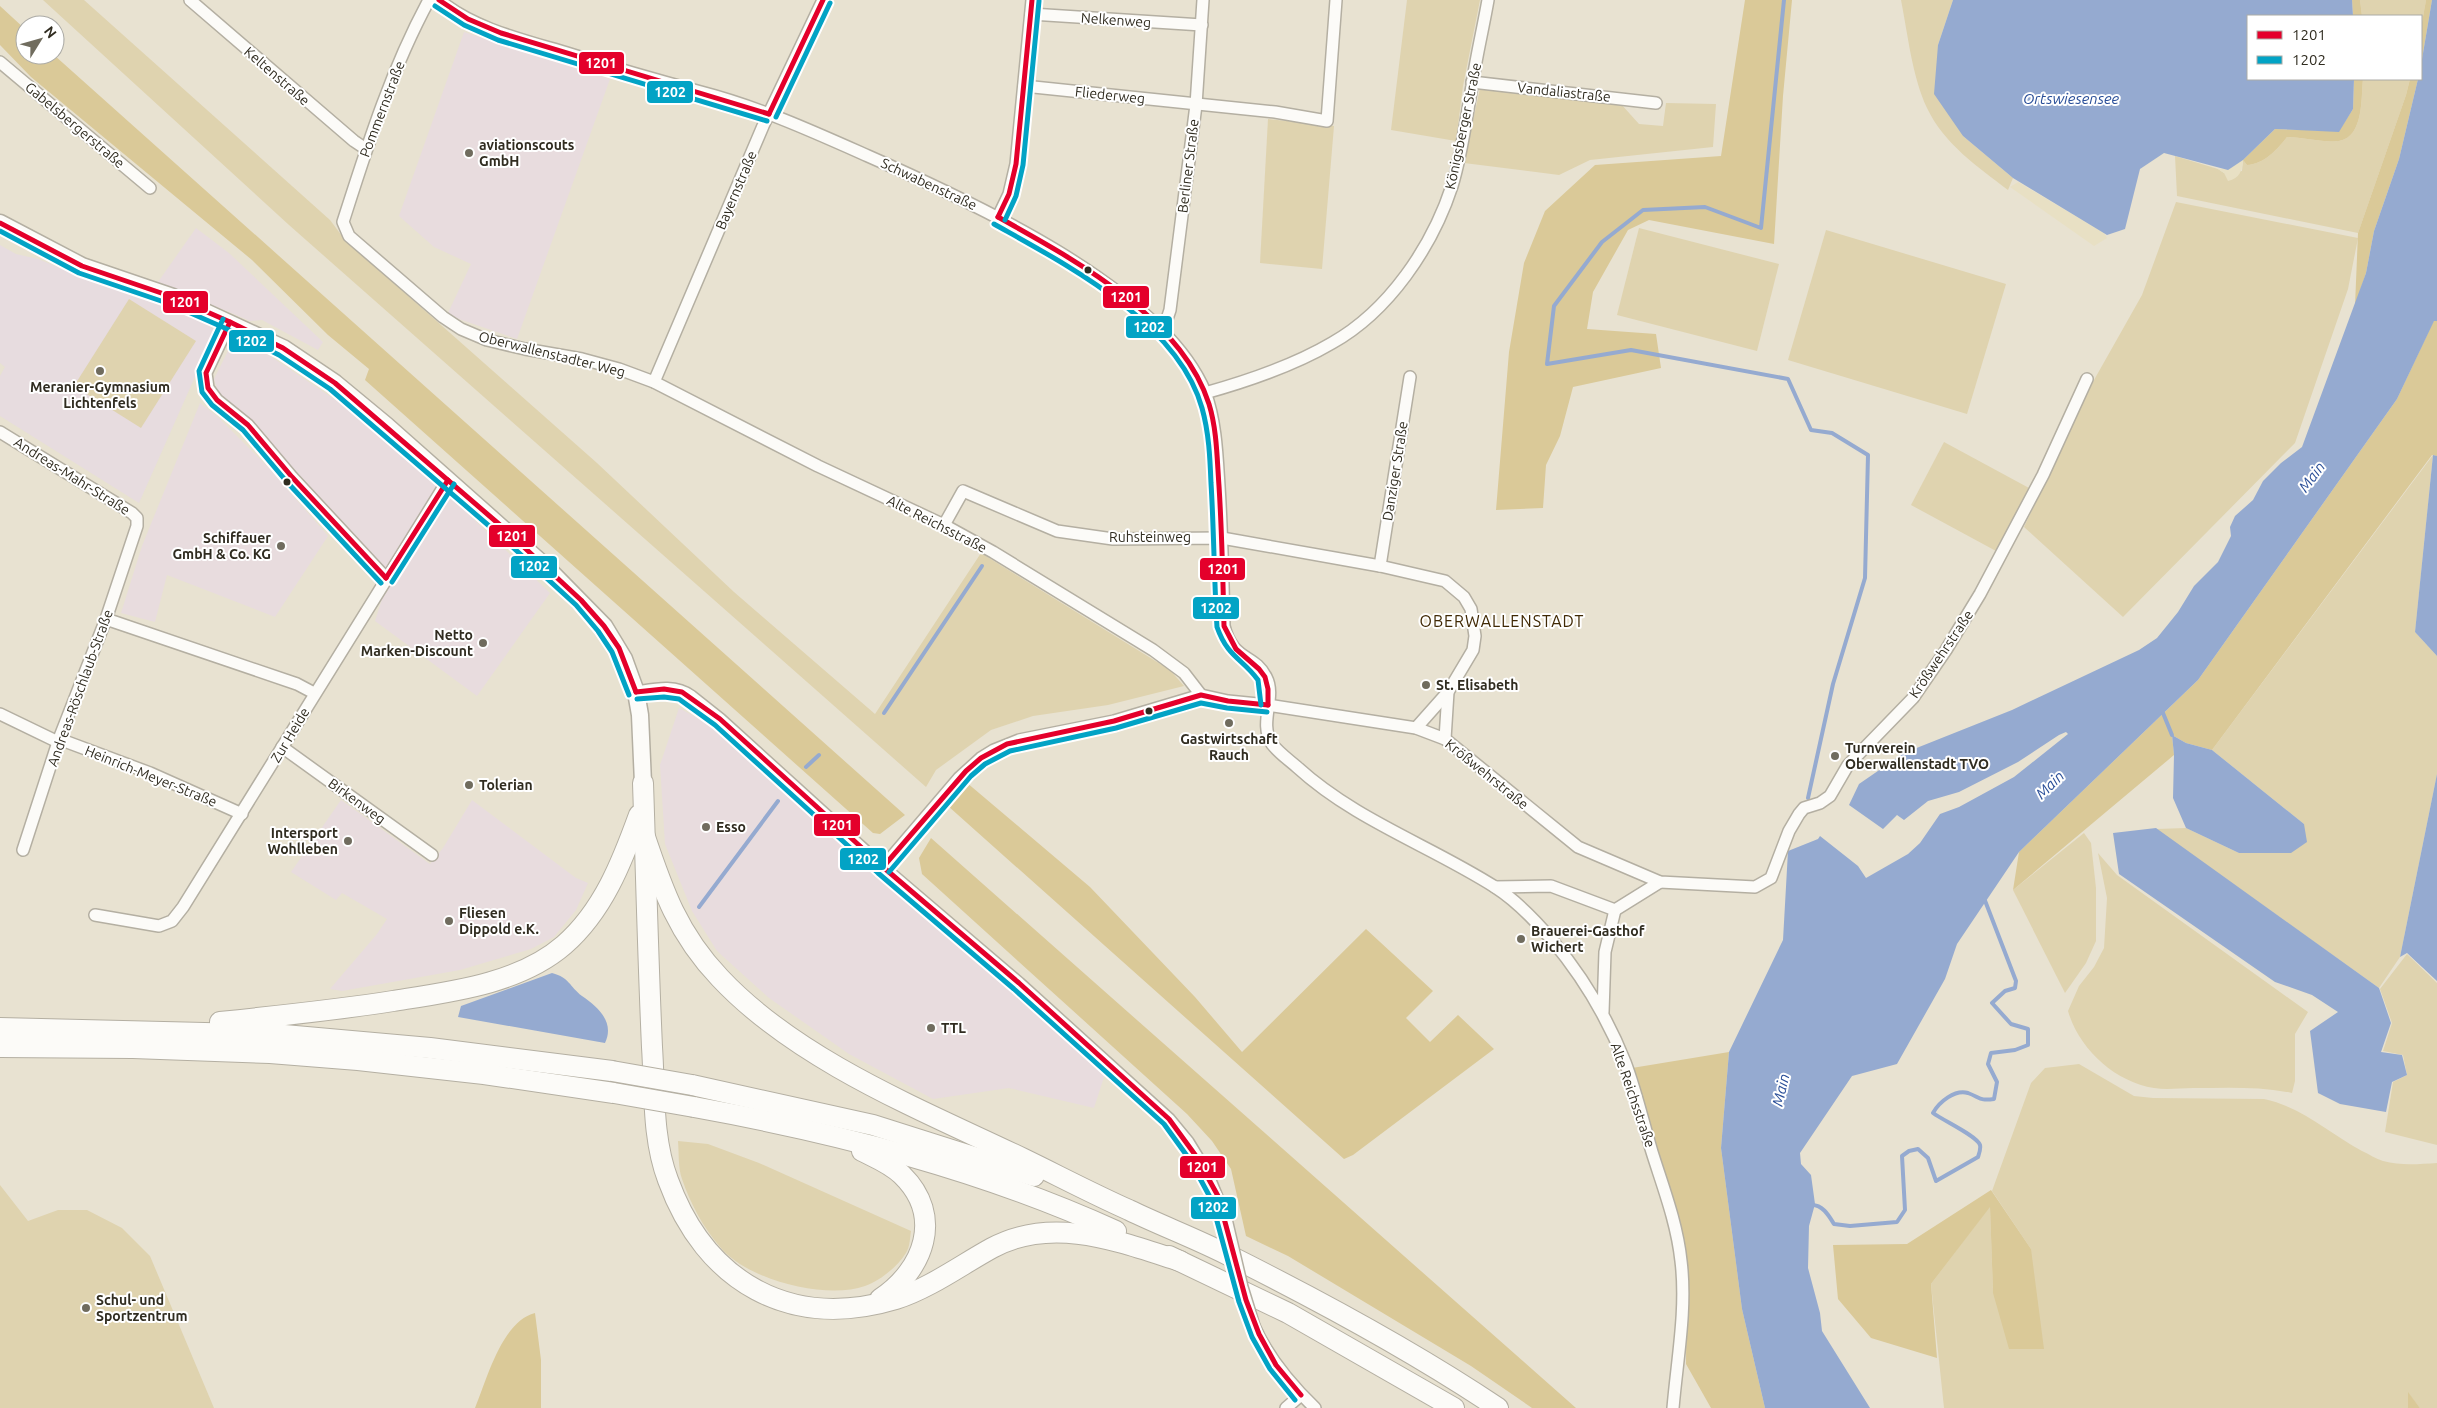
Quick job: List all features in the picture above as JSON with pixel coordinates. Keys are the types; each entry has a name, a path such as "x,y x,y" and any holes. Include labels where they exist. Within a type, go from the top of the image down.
{"highway":[{"path":"643,783 656,1126 667,1178 684,1219 707,1252 734,1277 759,1292 816,1308 845,1308 874,1304 912,1294 995,1246 1025,1236 1058,1232 1102,1236 1180,1261"},
{"path":"144,1030 339,1010 459,990 524,969 554,952 583,926 608,890 626,852 643,804"},
{"path":"644,834 659,877 683,932 717,976 757,1012 817,1055 860,1079 1127,1209 1228,1254 1398,1346 1498,1408"},
{"path":"0,1028 144,1030 284,1035 503,1056 612,1071 692,1085 873,1125 948,1147 1127,1209"},
{"path":"0,1047 182,1050 358,1060 543,1081 766,1120 915,1156 1025,1195 1106,1227 1180,1261 1288,1313 1454,1408"},
{"path":"826,1134 881,1160 901,1174 917,1196 923,1214 924,1238 918,1260 905,1279 874,1304"}],"street":[{"name":"Keltenstraße","path":"190,0 354,141 366,149"},
{"name":"Pommernstraße","path":"343,222 366,149 403,54 429,0"},
{"name":"Schwabenstraße","path":"439,0 466,19 527,41 636,75 714,95 769,114 901,170 998,217 1091,274 1163,331 1188,359 1205,393 1212,419 1217,453 1222,538 1224,626 1227,640 1236,652 1257,666 1268,679 1268,705"},
{"name":"Bayernstraße","path":"654,382 769,114 823,0"},
{"path":"998,217 1009,194 1016,164 1032,0"},
{"name":"Berliner Straße","path":"1163,331 1170,310 1196,105 1203,0"},
{"name":"Fliederweg","path":"1024,86 1276,112 1327,121 1336,0"},
{"name":"Königsberger Straße","path":"1205,393 1286,366 1334,343 1364,320 1393,291 1412,267 1441,217 1452,185 1488,0"},
{"name":"Nelkenweg","path":"1031,14 1202,26"},
{"name":"Gabelsbergerstraße","path":"0,62 150,188"},
{"name":"Vandaliastraße","path":"1472,82 1656,102"},
{"name":"Oberwallenstadter Weg","path":"343,222 349,236 443,317 461,329 487,340 619,369 654,382"},
{"path":"0,223 82,266 173,297 283,348 328,377 387,426 500,525 581,600 604,626 624,659 636,692 640,714 643,783"},
{"path":"230,322 206,373 208,388 217,400 248,425 298,484 386,578"},
{"name":"Danziger Straße","path":"1380,566 1410,377"},
{"name":"Krößwehrstraße","path":"1202,695 1228,701 1268,705 1416,728 1444,739 1578,847 1660,882 1755,887 1771,878 1789,830 1799,814 1804,808 1820,804 1830,796 1848,765 1913,698 1946,650 1980,594 2039,482 2088,379"},
{"name":"Alte Reichsstraße","path":"654,382 818,466 944,525 993,552 1153,650 1184,673 1202,695"},
{"name":"Andreas-Mahr-Straße","path":"0,432 132,513 137,518 137,526"},
{"name":"Zur Heide","path":"95,915 159,926 172,921 183,907 242,814 314,693 448,480"},
{"name":"Ruhsteinweg","path":"944,525 963,491 1057,531 1113,539 1222,538 1380,566 1445,581 1464,597 1475,624 1473,650 1448,692"},
{"name":"Andreas-Röschlaub-Straße","path":"23,850 59,740 106,619 137,526"},
{"path":"106,619 297,684 314,693"},
{"path":"636,692 671,688 686,692 720,719 883,867 1020,983 1169,1119 1188,1142 1207,1172 1226,1219 1242,1287 1261,1342 1281,1371 1301,1395 1315,1408"},
{"path":"1416,728 1448,692"},
{"path":"1444,739 1448,692"},
{"path":"883,867 959,778 981,758 1008,744 1114,721 1202,695"},
{"name":"Alte Reichsstraße","path":"1268,705 1266,725 1268,737 1274,746 1318,786 1382,826 1495,887 1518,904 1543,930 1576,970 1603,1015 1625,1063 1675,1226 1680,1253 1683,1295 1673,1408"},
{"name":"Heinrich-Meyer-Straße","path":"0,714 59,740 150,773 242,814"},
{"name":"Birkenweg","path":"282,747 432,854"},
{"path":"1603,1015 1605,952 1615,910 1660,882"},
{"path":"1495,887 1551,886 1615,910"},
{"path":"1287,1407 1301,1395"}],"shaded area":[{"path":"43,0 84,0 330,220 345,240 597,463 734,592 875,714 981,553 1170,670 1184,686 1108,705 1033,716 991,730 936,770 926,787 289,225 65,20 65,15 59,15"},
{"path":"1407,0 1480,0 1463,86 1456,141 1391,130"},
{"path":"1745,0 1792,0 1783,96 1774,244 1649,220 1628,230 1593,292 1587,329 1656,334 1661,368 1573,387 1560,436 1546,465 1543,508 1496,510 1509,352 1524,263 1545,211 1595,165 1721,156"},
{"path":"1901,0 1953,0 1938,45 1963,136 2013,178 2008,190 1952,144 1934,121 1918,83"},
{"path":"2352,0 2360,0 2362,15 2353,15"},
{"path":"2360,0 2426,0 2422,22 2422,15 2362,15"},
{"path":"2426,0 2432,0 2422,59 2422,22"},
{"path":"0,6 15,20 15,60 0,45"},
{"path":"464,32 610,79 517,339 447,315 471,264 434,247 399,216"},
{"path":"19,65 65,65 905,815 880,834 873,833 365,380 369,369 328,335 252,260 31,77"},
{"path":"2354,80 2363,80 2360,115 2353,132 2347,138 2339,141 2320,141 2287,137 2274,151 2259,162 2247,165 2243,160 2275,129 2339,131 2353,109"},
{"path":"2363,80 2410,80 2358,233 2177,196 2175,156 2218,169 2224,173 2242,171 2243,160 2247,165 2259,162 2274,151 2287,137 2320,141 2339,141 2347,138 2357,124"},
{"path":"2410,80 2418,80 2399,159 2374,231 2366,273 2355,306 2358,233"},
{"path":"1480,88 1621,104 1639,124 1663,126 1666,103 1716,104 1713,147 1590,160 1559,175 1464,163"},
{"path":"1268,119 1334,126 1322,269 1260,263"},
{"path":"2176,202 2358,238 2348,289 2295,443 2123,617 2024,527 2094,380 2142,295"},
{"path":"196,228 229,253 323,342 318,350 262,320 250,321 158,282"},
{"path":"1639,228 1779,264 1757,351 1617,315"},
{"path":"1826,230 2006,284 1967,414 1788,360"},
{"name":"Meranier-Gymnasium Lichtenfels","path":"0,245 16,254 38,259 97,283 135,294 208,325 213,329 214,334 139,503 0,416 0,376 5,367 0,363"},
{"path":"129,299 196,341 141,428 74,386"},
{"path":"2434,320 2437,321 2437,456 2432,455 2212,750 2186,743 2172,735 2174,755 2013,890 2019,852 2198,680 2397,399"},
{"path":"236,335 349,409 460,506 550,593 477,696 375,621 382,599 394,579 281,455 218,392 214,379"},
{"path":"200,403 218,417 269,468 328,536 275,617 167,575 155,622 121,613 142,546"},
{"path":"1944,442 2029,488 1996,551 1911,505"},
{"path":"2433,455 2415,632 2437,656 2437,774 2400,957 2379,988 2156,829 2186,828 2239,853 2304,824 2212,750"},
{"path":"679,708 710,725 783,792 1106,1071 1094,1108 1009,1088 933,1099 849,1054 769,998 717,951 692,911 665,844 660,765"},
{"path":"966,782 1090,887 1195,997 1242,1052 1366,929 1433,991 1406,1018 1430,1042 1458,1015 1494,1049 1353,1155 1344,1159 948,806"},
{"path":"341,800 430,864 443,848 472,800 576,878 588,883 576,910 554,937 531,949 460,970 342,991 330,989 377,934 387,919 342,893 336,900 291,872"},
{"path":"2084,833 2091,843 2096,888 2096,941 2086,963 2065,993 2013,890"},
{"path":"931,838 1576,1408 1532,1408 1471,1366 1288,1256 1246,1236 1231,1169 1212,1141 1187,1114 922,874 919,858"},
{"path":"2098,853 2117,875 2308,1012 2295,1034 2295,1081 2292,1093 2242,1088 2154,1088 2126,1079 2100,1062 2090,1050 2073,1025 2068,1011 2079,986 2094,967 2104,948 2107,898"},
{"path":"2407,954 2437,983 2437,1145 2385,1132 2393,1082 2407,1075 2403,1055 2383,1051 2392,1023 2380,989"},
{"path":"1729,1052 1721,1148 1742,1309 1765,1408 1711,1408 1686,1364 1687,1260 1665,1172 1632,1068"},
{"path":"2079,1064 2134,1096 2153,1098 2264,1099 2303,1114 2350,1144 2380,1160 2403,1164 2437,1163 2437,1408 2420,1408 2408,1393 2408,1408 1944,1408 1931,1284 1990,1206 1993,1293 2031,1249 1992,1191 2031,1083 2045,1068"},
{"path":"678,1141 708,1144 759,1163 911,1231 907,1251 903,1258 882,1277 871,1284 849,1290 809,1289 768,1278 749,1269 733,1259 721,1248 698,1215 681,1175"},
{"name":"Schul- und Sportzentrum","path":"0,1185 28,1221 58,1210 87,1210 122,1228 150,1256 214,1408 0,1408"},
{"path":"1991,1190 2031,1249 2044,1349 2009,1349 1993,1293 1990,1207 1931,1284 1937,1358 1871,1338 1838,1299 1833,1245 1907,1244"},
{"path":"535,1313 541,1360 541,1408 475,1408 497,1353 505,1339 513,1327 523,1318"},
{"path":"2408,1392 2420,1408 2408,1408"}],"sand":[{"path":"2243,160 2240,174 2232,180 2228,181 2224,173 2218,169 2228,169"},
{"path":"2018,182 2104,233 2107,238 2094,246 2010,187"}],"water":[{"name":"Ortswiesensee","path":"1953,0 2352,0 2353,15 2247,15 2247,80 2354,80 2353,109 2339,132 2275,129 2243,160 2228,170 2164,153 2140,169 2125,229 2107,235 2013,178 1963,136 1934,94 1938,45"},
{"name":"Main","path":"2432,0 2437,0 2437,321 2434,321 2397,399 2198,680 2019,852 1957,944 1945,979 1897,1064 1852,1076 1800,1153 1801,1164 1811,1175 1815,1204 1809,1226 1808,1268 1820,1313 1822,1331 1870,1408 1765,1408 1742,1309 1721,1148 1729,1052 1783,940 1788,851 1818,839 1820,836 1858,866 1866,878 1908,854 1920,843 1940,814 1959,807 2014,777 2068,734 2066,732 2059,735 2018,762 1959,792 1928,801 1904,820 1897,815 1883,829 1849,805 1859,784 1904,753 2012,710 2139,650 2157,638 2178,612 2194,586 2218,562 2231,536 2230,527 2235,516 2253,500 2263,481 2281,463 2302,447 2366,273 2374,231 2399,159 2418,80 2422,80 2422,59"},
{"path":"2433,455 2437,456 2437,656 2415,632"},
{"path":"2172,735 2186,743 2212,750 2304,824 2307,842 2291,853 2239,853 2186,828 2173,798 2174,755"},
{"path":"2437,774 2437,981 2407,953 2400,957"},
{"path":"2156,828 2379,988 2391,1023 2381,1052 2402,1055 2407,1075 2392,1082 2386,1112 2340,1104 2318,1093 2310,1031 2338,1012 2312,995 2275,982 2119,874 2113,833"},
{"path":"552,973 566,980 599,1010 608,1028 605,1043 458,1017 461,1006"}],"waterway":[{"path":"1784,0 1761,228 1705,207 1643,210 1602,242 1554,306 1547,364 1631,350 1788,379 1811,430 1832,433 1868,455 1865,578 1833,684 1808,798"},
{"path":"884,713 982,566"},
{"path":"2163,713 2172,735"},
{"path":"806,767 819,755"},
{"path":"699,907 778,801"},
{"path":"1812,1205 1816,1205 1828,1214 1834,1224 1850,1226 1897,1222 1905,1210 1902,1156 1909,1151 1918,1149 1928,1158 1936,1181 1978,1157 1980,1151 1978,1141 1933,1113 1943,1101 1958,1093 1963,1092 1983,1099 1994,1099 1997,1082 1988,1064 1991,1053 2015,1050 2028,1045 2028,1029 2011,1024 1992,1003 2005,991 2015,988 2016,981 1984,898"}],"transit line":[{"name":"1201","path":"439,0 468,19 501,33 769,114"},
{"name":"1201","path":"769,114 823,0"},
{"name":"1201","path":"998,217 1009,194 1016,164 1032,0"},
{"name":"1202","path":"1005,220 1016,196 1023,165 1039,1"},
{"name":"1202","path":"776,117 830,3"},
{"name":"1202","path":"435,6 464,25 498,40 767,121"},
{"name":"1201","path":"998,217 1090,271 1121,293 1150,317 1175,344 1195,372 1209,404 1215,434 1221,521 1224,626 1236,649 1259,669 1265,677 1268,689 1268,705"},
{"name":"1201","path":"0,223 82,266 173,297 230,322 283,348 335,383 500,525 581,600 604,626 619,648 636,692"},
{"name":"1202","path":"994,224 1054,258 1116,299 1145,323 1170,349 1189,377 1202,408 1209,446 1217,627 1231,652 1258,680 1261,705"},
{"name":"1202","path":"0,231 79,273 170,304 227,329 279,355 330,389 495,531 576,605 598,631 612,652 629,695"},
{"name":"1202","path":"223,319 199,371 202,392 212,405 243,430 287,482 381,583"},
{"name":"1201","path":"230,322 206,373 208,388 217,400 248,425 292,477 386,578"},
{"name":"1201","path":"386,578 448,480"},
{"name":"1202","path":"392,582 454,484"},
{"name":"1201","path":"636,692 664,689 682,692 720,719 883,867 1019,983 1169,1119 1196,1156 1218,1196 1246,1300 1259,1334 1276,1365 1301,1395"},
{"name":"1201","path":"883,867 966,771 981,758 1007,744 1114,721 1201,695 1228,701 1268,705"},
{"name":"1202","path":"637,699 664,697 679,699 715,725 878,873 1014,989 1164,1124 1190,1160 1211,1199 1239,1302 1252,1337 1270,1369 1295,1400"},
{"name":"1202","path":"889,872 971,776 985,764 1010,751 1116,728 1201,703 1267,712"}],"place":[{"name":"aviationscouts GmbH","path":"469,153"},
{"name":"Meranier-Gymnasium Lichtenfels","path":"100,371"},
{"name":"Schiffauer GmbH & Co. KG","path":"281,546"},
{"name":"Netto Marken-Discount","path":"483,643"},
{"name":"St. Elisabeth","path":"1426,685"},
{"name":"Gastwirtschaft Rauch","path":"1229,723"},
{"name":"Turnverein Oberwallenstadt TVO","path":"1835,756"},
{"name":"Tolerian","path":"469,785"},
{"name":"Esso","path":"706,827"},
{"name":"Intersport Wohlleben","path":"348,841"},
{"name":"Fliesen Dippold e.K.","path":"449,921"},
{"name":"Brauerei-Gasthof Wichert","path":"1521,939"},
{"name":"TTL","path":"931,1028"},
{"name":"Schul- und Sportzentrum","path":"86,1308"}],"district":[{"name":"OBERWALLENSTADT","path":"1502,621"}]}
